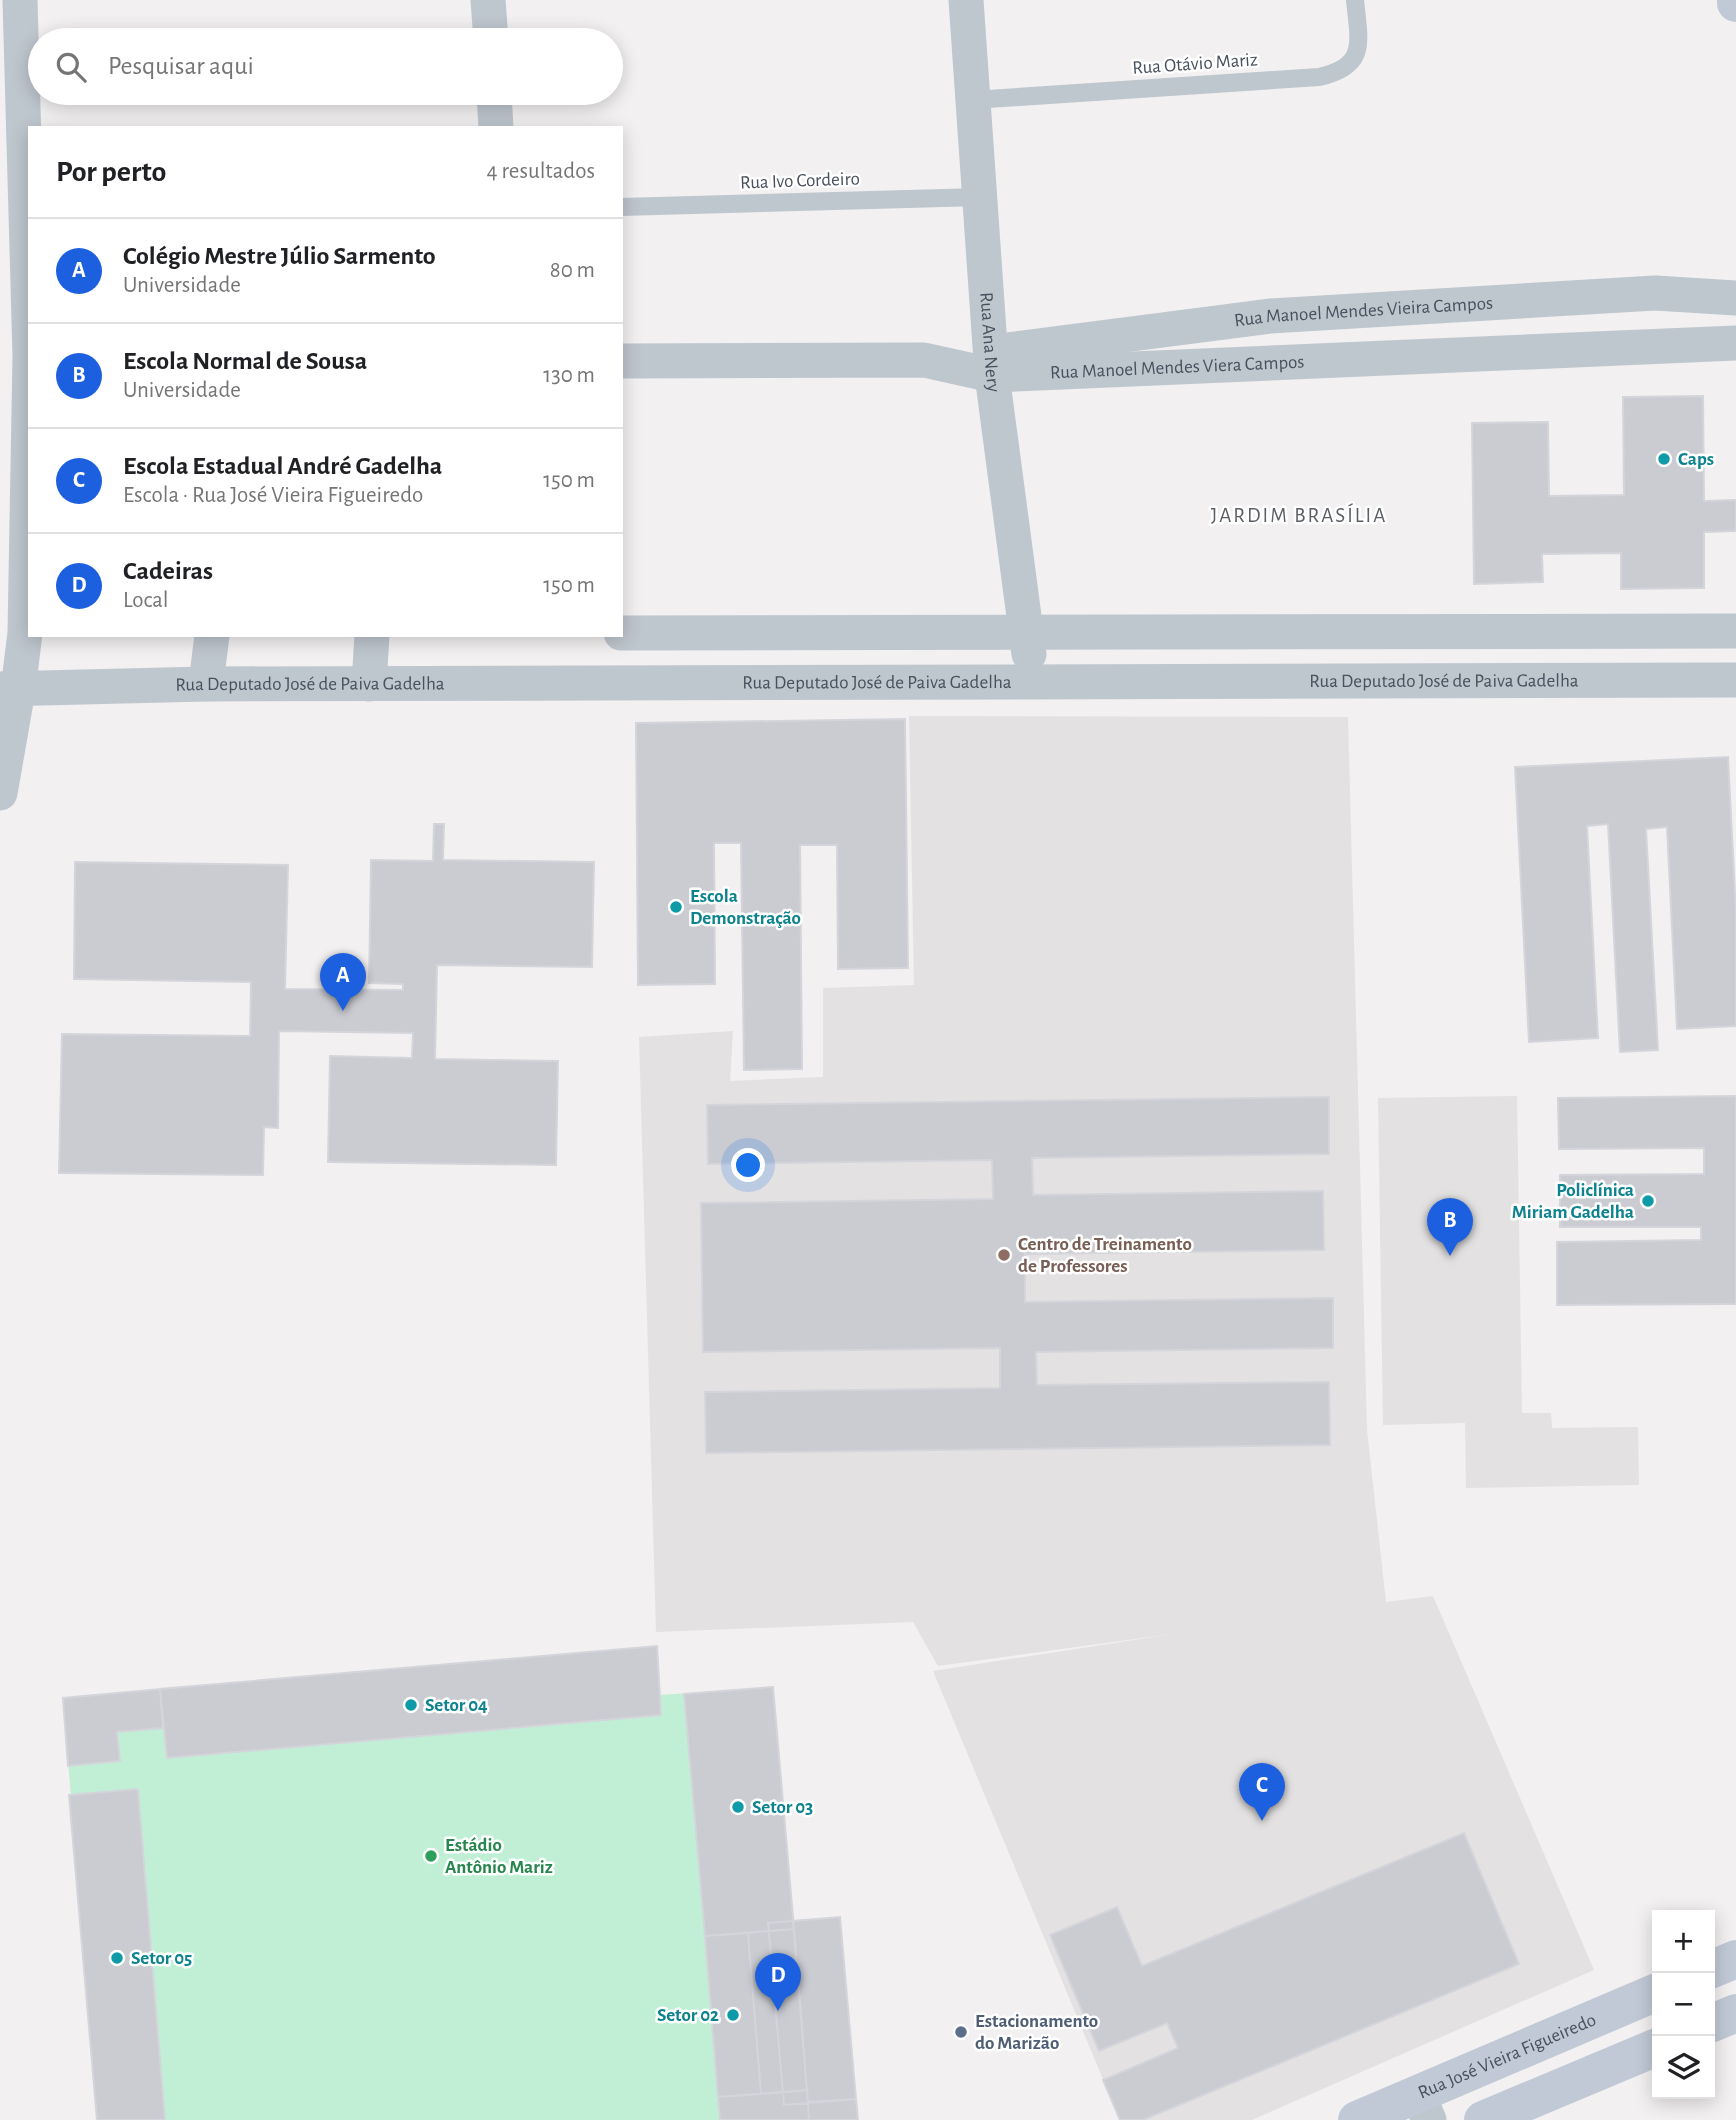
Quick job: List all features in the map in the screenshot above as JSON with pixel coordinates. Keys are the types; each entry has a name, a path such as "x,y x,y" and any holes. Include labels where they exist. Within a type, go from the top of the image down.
{"street":[{"path":"20,0 28,225"},
{"path":"488,0 490,28"},
{"name":"Rua Ana Nery","path":"966,0 992,364 1029,632 1030,682"},
{"path":"495,105 496,126"},
{"name":"Rua Manoel Mendes Vieira Campos","path":"992,364 1270,316 1655,293 1736,298"},
{"name":"Rua Manoel Mendes Viera Campos","path":"623,361 923,360 992,364 1736,343"},
{"path":"0,793 9,689 18,633 28,402"},
{"path":"623,633 1239,634 1736,631"},
{"path":"1415,633 1415,682"},
{"path":"1237,682 1239,634"},
{"path":"206,684 212,637"},
{"path":"369,684 372,637"},
{"name":"Rua Deputado José de Paiva Gadelha","path":"9,689 206,684 1736,680"},
{"path":"1715,1968 1736,1959"},
{"name":"Rua José Vieira Figueiredo","path":"1357,2120 1424,2107 1652,1994"},
{"path":"1715,2022 1736,2013"},
{"path":"1483,2120 1652,2049"}],"lane":[{"name":"Rua Otávio Mariz","path":"973,100 1319,78 1343,72 1355,58 1358,37 1355,0"},
{"name":"Rua Ivo Cordeiro","path":"623,207 980,197"}],"shaded area":[{"name":"Centro de Treinamento de Professores","path":"909,716 1348,717 1367,1430 1386,1602 1433,1596 1594,1970 1252,2120 1120,2120 933,1671 1179,1633 938,1666 913,1622 656,1632 639,1037 733,1031 730,1081 823,1077 823,988 914,985"},
{"path":"1517,1096 1522,1413 1551,1413 1552,1428 1638,1427 1639,1485 1466,1488 1465,1423 1383,1425 1378,1098"}],"green space":[{"name":"Estádio Antônio Mariz","path":"657,1646 660,1695 773,1687 793,1921 840,1917 858,2120 97,2120 63,1698"}],"building":[{"name":"Caps","path":"1703,396 1704,501 1736,500 1736,531 1704,532 1704,588 1621,589 1621,553 1542,554 1543,582 1474,584 1472,423 1548,422 1549,496 1624,495 1623,397"},
{"name":"Escola Demonstração","path":"905,719 908,968 838,969 837,845 800,845 802,1069 744,1070 741,843 714,843 715,984 638,985 636,723"},
{"path":"1728,757 1736,913 1736,1026 1677,1029 1667,827 1646,829 1658,1050 1620,1052 1608,824 1587,826 1598,1038 1529,1042 1515,767"},
{"path":"434,824 444,824 443,860 594,862 592,967 437,965 435,1059 558,1061 556,1165 328,1162 330,1056 412,1058 413,1033 279,1031 278,1128 264,1127 263,1175 59,1173 62,1034 250,1036 251,982 74,979 75,862 288,865 285,989 403,990 403,984 369,983 371,860 433,861"},
{"name":"Policlínica Miriam Gadelha","path":"1736,1096 1736,1304 1557,1305 1557,1242 1701,1240 1701,1227 1560,1227 1560,1175 1704,1174 1704,1148 1559,1149 1558,1098"},
{"path":"1329,1097 1329,1154 1032,1158 1033,1195 1323,1191 1324,1250 1025,1254 1025,1302 1333,1298 1333,1348 1036,1352 1037,1385 1329,1382 1330,1445 706,1453 705,1392 1000,1388 1000,1348 703,1352 701,1203 993,1199 992,1160 708,1164 707,1105"},
{"name":"Setor 04","path":"657,1646 661,1715 167,1758 160,1689"},
{"name":"Setor 03","path":"773,1687 794,1929 705,1936 684,1694"},
{"path":"160,1689 163,1728 117,1732 120,1761 68,1766 63,1698"},
{"name":"Setor 05","path":"138,1789 165,2120 97,2120 69,1795"},
{"path":"1464,1833 1519,1964 1143,2120 1120,2120 1103,2080 1178,2048 1167,2023 1099,2051 1050,1935 1117,1907 1142,1966"},
{"path":"840,1917 856,2099 784,2105 768,1923"},
{"path":"840,1917 856,2099 808,2102 793,1921"},
{"path":"794,1929 807,2090 761,2094 748,1933"},
{"name":"Setor 02","path":"748,1933 761,2094 718,2097 705,1936"},
{"path":"807,2090 809,2120 720,2120 718,2097"},
{"path":"856,2099 858,2120 809,2120 808,2102"}],"place":[{"name":"Caps","path":"1664,459"},
{"name":"Escola Demonstração","path":"676,907"},
{"name":"Colégio Mestre Júlio Sarmento","path":"343,1011"},
{"name":"Policlínica Miriam Gadelha","path":"1648,1201"},
{"name":"Centro de Treinamento de Professores","path":"1004,1255"},
{"name":"Escola Normal de Sousa","path":"1450,1256"},
{"name":"Setor 04","path":"411,1705"},
{"name":"Setor 03","path":"738,1807"},
{"name":"Escola Estadual André Gadelha","path":"1262,1821"},
{"name":"Estádio Antônio Mariz","path":"431,1856"},
{"name":"Setor 05","path":"117,1958"},
{"name":"Cadeiras","path":"778,2011"},
{"name":"Setor 02","path":"733,2015"},
{"name":"Estacionamento do Marizão","path":"961,2032"}],"district":[{"name":"JARDIM BRASÍLIA","path":"1299,515"}]}
